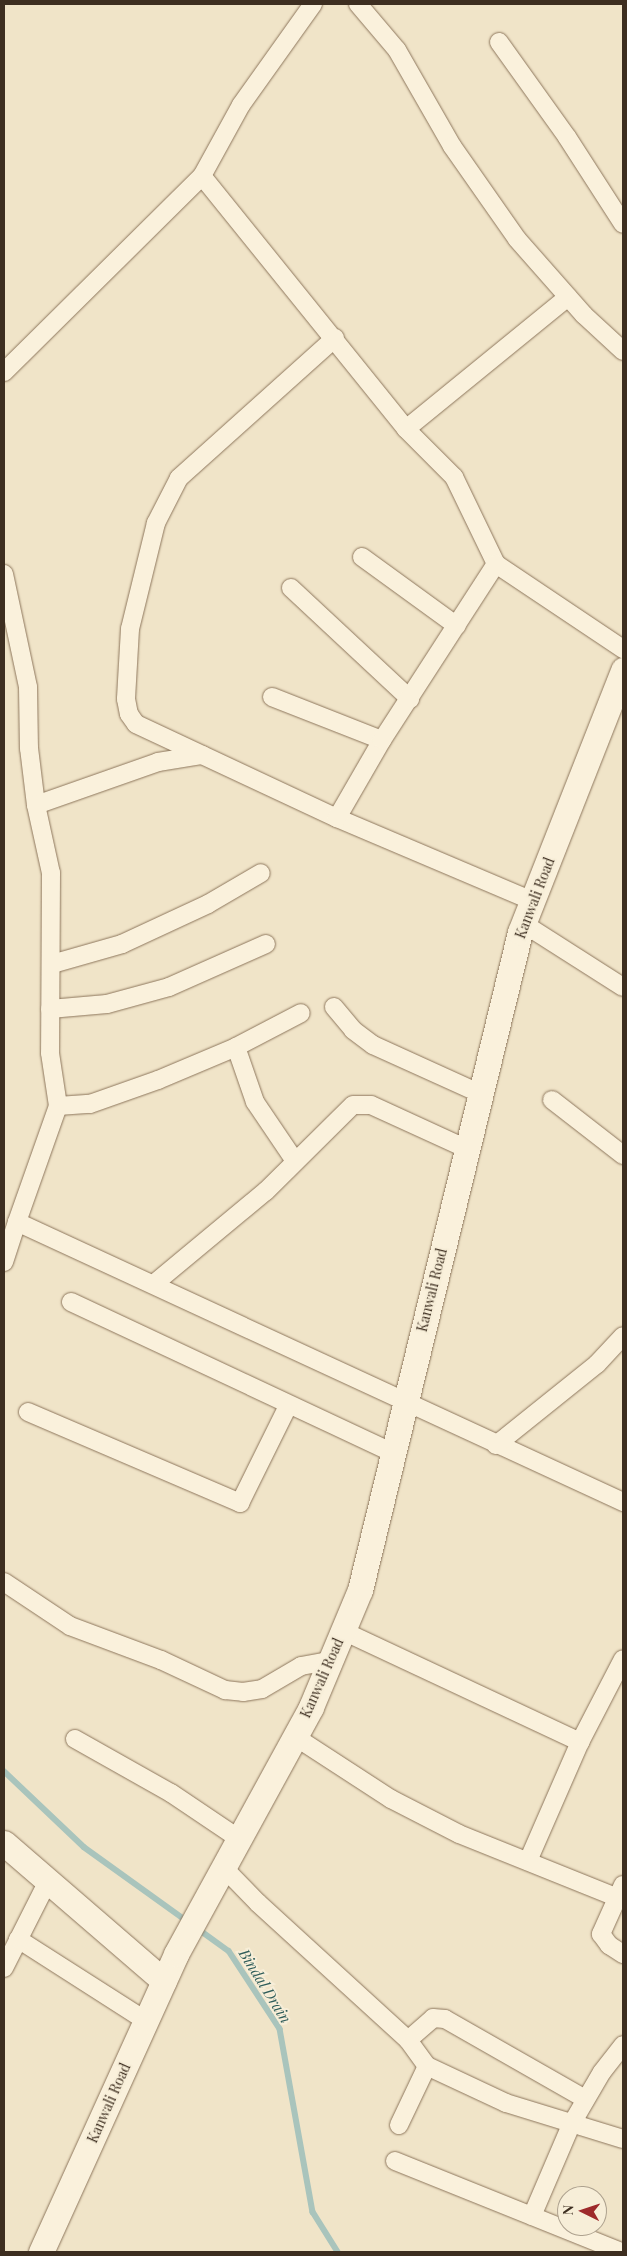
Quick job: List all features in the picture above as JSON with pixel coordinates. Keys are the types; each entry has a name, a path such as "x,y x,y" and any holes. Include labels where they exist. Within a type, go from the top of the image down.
{"street":[{"path":"4,372 202,176 241,105 313,4"},
{"path":"358,4 397,50 452,146 517,239 568,297 623,351"},
{"path":"499,42 567,137 623,224"},
{"path":"202,176 335,338 406,429 454,476 496,564 623,649"},
{"path":"406,429 568,297"},
{"path":"335,338 200,456 179,478 156,523 130,629 126,699 129,714 136,724 337,818 533,901"},
{"path":"362,557 457,626"},
{"path":"337,818 382,740 496,564"},
{"path":"4,574 28,687 29,748 36,805 51,873 52,964 50,1053 58,1106 4,1262"},
{"path":"291,588 410,699"},
{"name":"Kanwali Road","path":"41,2252 176,1954 206,1894 311,1706 360,1590 467,1149 524,924 621,684"},
{"path":"272,697 382,740"},
{"path":"36,805 158,762 202,755"},
{"path":"52,964 122,944 208,904 261,872"},
{"path":"524,924 623,987"},
{"path":"50,1009 107,1004 169,987 266,944"},
{"path":"334,1007 354,1030 373,1045 481,1094"},
{"path":"58,1106 90,1104 158,1080 236,1047 301,1013"},
{"path":"236,1047 256,1102 295,1161"},
{"path":"552,1100 623,1155"},
{"path":"155,1283 266,1191 353,1105 362,1103 467,1149"},
{"path":"17,1222 155,1283 496,1445 623,1502"},
{"path":"71,1302 288,1406 393,1453"},
{"path":"496,1445 597,1364 623,1336"},
{"path":"28,1412 240,1503 288,1406"},
{"path":"4,1582 70,1626 162,1660 225,1690 243,1692 262,1689 301,1666 330,1661"},
{"path":"344,1631 580,1742"},
{"path":"528,1861 580,1742 623,1659"},
{"path":"294,1736 391,1799 459,1834 528,1861 621,1893 601,1934 609,1945 623,1954"},
{"path":"75,1739 171,1793 238,1838"},
{"path":"4,1844 87,1912 164,1980"},
{"path":"222,1866 258,1903 408,2040 427,2066 498,2100 571,2125 623,2139"},
{"path":"4,1968 48,1881"},
{"path":"18,1939 146,2021"},
{"path":"408,2040 433,2018 445,2019 585,2099"},
{"path":"532,2216 571,2125 585,2099 623,2046"},
{"path":"399,2125 427,2066"},
{"path":"395,2161 621,2252"}],"waterway":[{"name":"Bindal Drain","path":"4,1771 84,1847 187,1921"},
{"name":"Bindal Drain","path":"197,1928 229,1951 280,2029 313,2212 338,2252"}]}
